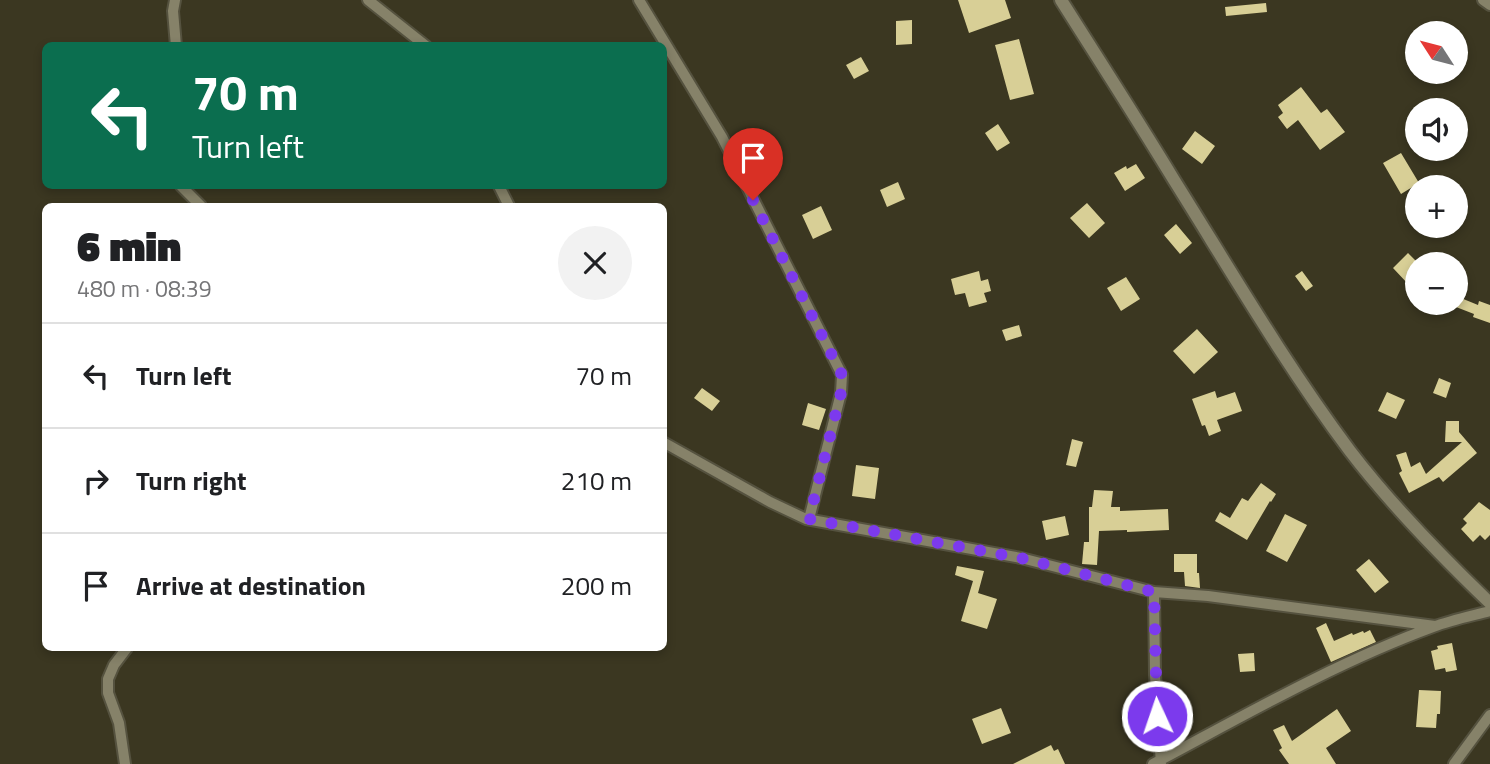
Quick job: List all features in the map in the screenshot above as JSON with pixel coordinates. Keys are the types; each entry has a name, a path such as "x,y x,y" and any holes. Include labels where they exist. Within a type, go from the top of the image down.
{"street":[{"path":"175,0 173,11 176,42"},
{"path":"368,0 421,42"},
{"path":"639,0 664,42"},
{"path":"1061,0 1256,315 1311,398 1390,500 1433,548 1490,603"},
{"path":"1483,0 1490,5"},
{"path":"667,46 722,137 842,375 841,393 809,519"},
{"path":"184,189 198,203"},
{"path":"667,444 770,502 809,519 1021,558 1154,592 1222,598 1435,626"},
{"path":"1154,592 1158,763 1252,709 1340,665 1435,626 1490,611"},
{"path":"125,651 108,679 108,693 119,723 125,764"},
{"path":"1454,764 1490,715"}],"building":[{"path":"958,0 1005,0 1011,18 969,33"},
{"path":"1266,3 1267,12 1226,16 1225,7"},
{"path":"912,20 912,44 896,45 896,21"},
{"path":"1019,39 1034,94 1010,100 995,45"},
{"path":"861,57 869,71 854,79 846,65"},
{"path":"1301,87 1321,113 1327,109 1345,132 1320,150 1298,120 1287,129 1278,117 1283,113 1278,105"},
{"path":"998,124 1010,143 997,151 985,133"},
{"path":"1195,131 1215,146 1202,164 1182,149"},
{"path":"756,148 776,150 774,171 754,169"},
{"path":"1401,153 1414,175 1405,175 1405,192 1401,194 1383,163"},
{"path":"1136,164 1145,178 1125,191 1114,173"},
{"path":"898,182 905,199 887,207 880,190"},
{"path":"1087,203 1105,223 1089,238 1070,218"},
{"path":"821,206 832,230 813,239 802,215"},
{"path":"1176,224 1192,243 1180,254 1164,235"},
{"path":"1405,256 1405,281 1393,268"},
{"path":"979,271 981,281 988,279 991,291 984,293 987,302 969,307 965,293 955,295 951,279"},
{"path":"1302,271 1313,286 1306,291 1295,276"},
{"path":"1126,277 1140,299 1121,311 1107,288"},
{"path":"1468,301 1478,305 1479,301 1490,305 1490,323 1473,317 1474,314 1468,312"},
{"path":"1019,325 1022,336 1006,341 1002,330"},
{"path":"1197,329 1218,352 1194,374 1173,351"},
{"path":"1439,378 1451,383 1446,398 1433,393"},
{"path":"702,388 720,401 712,411 694,398"},
{"path":"1215,391 1217,398 1235,392 1242,411 1217,420 1221,431 1209,436 1205,425 1202,426 1192,399"},
{"path":"1387,392 1405,400 1396,419 1378,411"},
{"path":"808,403 826,409 819,430 802,425"},
{"path":"1446,421 1459,421 1459,432 1477,453 1443,482 1439,477 1409,493 1399,473 1402,471 1396,455 1406,452 1411,467 1420,462 1426,474 1462,442 1445,442"},
{"path":"1072,439 1083,442 1076,467 1066,465"},
{"path":"856,465 879,468 875,499 852,496"},
{"path":"1261,483 1276,494 1247,540 1215,521 1220,512 1230,518 1242,498 1248,501"},
{"path":"1094,490 1113,491 1111,507 1120,507 1120,511 1168,509 1169,530 1099,531 1097,565 1082,564 1084,542 1089,542 1089,507 1092,507"},
{"path":"1479,502 1490,510 1490,535 1485,540 1480,535 1473,542 1461,529 1467,523 1463,519"},
{"path":"1285,514 1307,525 1287,562 1266,551"},
{"path":"1065,516 1069,535 1046,540 1042,521"},
{"path":"1174,554 1197,554 1200,588 1185,586 1184,572 1174,572"},
{"path":"1369,559 1389,582 1375,593 1356,570"},
{"path":"957,566 984,571 978,593 997,599 987,629 961,621 973,581 955,575"},
{"path":"1326,623 1334,641 1352,633 1353,635 1370,630 1376,642 1331,662 1316,628"},
{"path":"1452,643 1457,670 1435,670 1431,651 1438,649 1437,646"},
{"path":"1254,653 1255,671 1240,672 1238,654"},
{"path":"1419,690 1441,691 1436,728 1416,727"},
{"path":"1001,708 1011,733 982,744 972,719"},
{"path":"1337,709 1351,731 1326,748 1336,764 1289,764 1279,750 1282,748 1273,730 1284,725 1292,741"},
{"path":"1051,745 1054,751 1058,749 1065,764 1013,764"}],"route":[{"path":"753,200 842,375 841,393 809,519 1021,558 1154,592 1157,716"}]}
